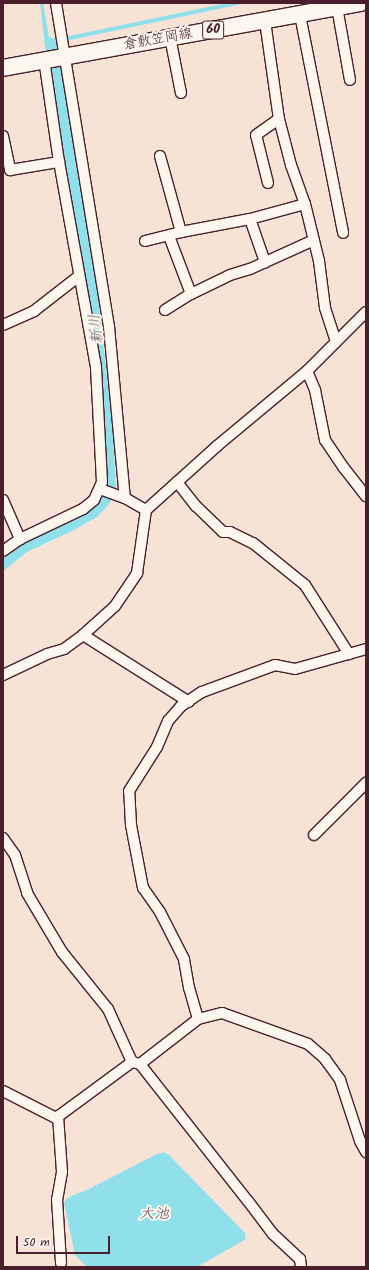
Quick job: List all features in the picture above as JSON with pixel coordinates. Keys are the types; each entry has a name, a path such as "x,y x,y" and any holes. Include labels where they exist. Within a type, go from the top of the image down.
{"main road":[{"name":"倉敷笠岡線","path":"3,68 44,59 300,15 360,3"}],"street":[{"path":"56,3 109,327 125,498"},
{"path":"337,7 350,80"},
{"path":"300,15 343,233"},
{"path":"265,21 279,119 305,204 319,261 325,308 336,341"},
{"path":"170,37 181,93"},
{"path":"3,550 20,539 83,509 94,500 100,489 101,475 96,367 59,162 44,59"},
{"path":"268,183 256,135 279,119"},
{"path":"3,136 10,170 59,162"},
{"path":"160,156 181,232"},
{"path":"145,241 170,236 181,232 250,219 305,204"},
{"path":"250,219 265,262"},
{"path":"170,236 191,294"},
{"path":"165,310 191,294 314,240"},
{"path":"3,325 34,311 79,276"},
{"path":"3,675 47,654 64,649 83,635 115,606 137,573 146,510 307,371 366,312"},
{"path":"307,371 315,390 325,440 344,468 366,496"},
{"path":"177,482 196,506 223,532 230,532 254,543 305,585 349,654"},
{"path":"100,489 125,498 146,510"},
{"path":"3,500 20,539"},
{"path":"83,635 189,702"},
{"path":"198,1019 184,959 160,912 143,888 131,825 129,791 157,747 168,721 181,706 202,692 275,665 295,669 366,649"},
{"path":"314,835 366,783"},
{"path":"3,838 15,855 27,893 62,952 108,1009 136,1063 248,1201 272,1234 300,1259 301,1267"},
{"path":"3,1091 56,1118 198,1019 222,1013 308,1044 325,1059 340,1080 360,1141 366,1152"},
{"path":"58,1116 62,1172 57,1199 61,1263"}],"water":[{"name":"新川","path":"40,3 43,3 49,37 56,39 95,272 112,420 116,488 109,504 97,517 74,530 27,552 3,571 3,557 39,535 88,511 105,485 83,275 45,46"},
{"name":"大池","path":"164,1152 169,1155 245,1233 246,1239 197,1267 87,1267 75,1255 64,1202 69,1197 87,1190 155,1155"}],"waterway":[{"path":"65,39 238,3"}]}
